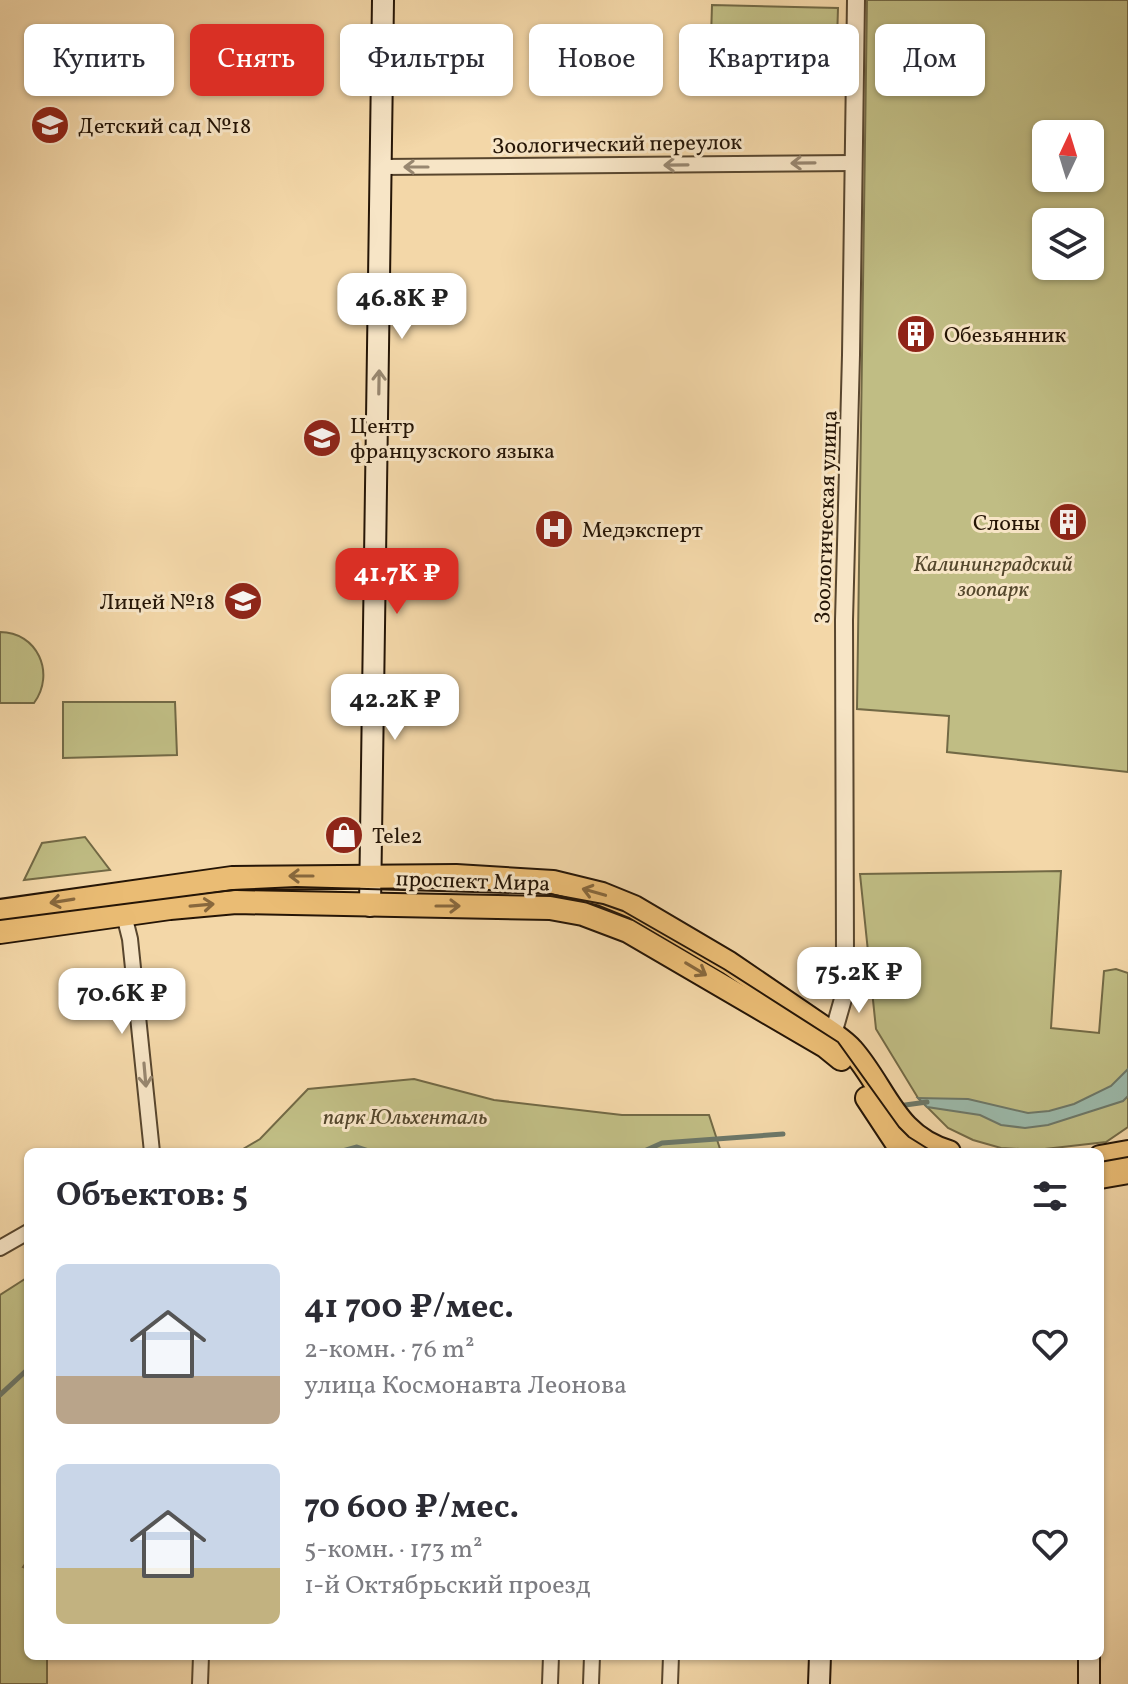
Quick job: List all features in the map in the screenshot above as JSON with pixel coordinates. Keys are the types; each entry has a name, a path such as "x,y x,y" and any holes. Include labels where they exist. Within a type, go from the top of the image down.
{"main road":[{"path":"370,906 383,0"},
{"name":"проспект Мира","path":"0,911 232,878 504,878 553,882 602,894 680,932 833,1034 898,1141 916,1137 940,1148"},
{"name":"проспект Мира","path":"0,932 236,902 550,908 583,914 656,946 825,1046 847,1055"},
{"path":"1104,1156 1128,1152"},
{"path":"1104,1176 1128,1172"},
{"path":"819,1684 820,1660"},
{"path":"1089,1660 1089,1684"}],"street":[{"name":"Зоологическая улица","path":"833,1034 843,999 845,955 844,620 856,0"},
{"name":"Зоологический переулок","path":"382,167 853,163"},
{"path":"124,915 130,939 152,1148"},
{"path":"0,1248 24,1234"},
{"path":"200,1684 201,1660"},
{"path":"550,1684 551,1660"},
{"path":"591,1684 592,1660"},
{"path":"670,1684 671,1660"}],"green space":[{"name":"Калининградский зоопарк","path":"867,0 1128,0 1128,772 947,752 949,716 857,709"},
{"path":"712,5 838,8 838,24 711,24"},
{"path":"0,632 24,639 39,656 43,679 34,703 0,703"},
{"path":"63,702 175,702 177,755 63,758"},
{"path":"85,837 110,870 24,880 42,843"},
{"path":"1061,871 1051,1028 1099,1033 1104,971 1116,969 1128,973 1128,1127 1106,1142 1054,1148 1001,1148 973,1140 948,1128 918,1098 876,1029 860,874"},
{"name":"парк Юльхенталь","path":"414,1079 494,1100 622,1115 709,1115 720,1148 245,1148 260,1139 308,1089"},
{"path":"24,1280 24,1660 47,1660 47,1684 0,1684 0,1295"}],"shaded area":[{"path":"1128,1069 1128,1096 1123,1101 1048,1125 1025,1128 1001,1125 980,1115 927,1107 918,1098 968,1099 1028,1113 1049,1111 1074,1104 1111,1086"}],"waterway":[{"path":"898,1106 927,1102"},
{"path":"651,1148 662,1143 783,1134"},
{"path":"353,1148 360,1148"},
{"path":"0,1395 24,1373"}],"tram line":[{"path":"0,920 233,890 296,887 549,894 603,904 623,911 724,969 838,1042 899,1127 927,1148"},
{"path":"1104,1161 1128,1157"}],"place":[{"name":"Детский сад №18","path":"50,125"},
{"name":"Обезьянник","path":"916,334"},
{"name":"Центр французского языка","path":"322,438"},
{"name":"Слоны","path":"1068,522"},
{"name":"Медэксперт","path":"554,529"},
{"name":"Лицей №18","path":"243,601"},
{"name":"Tele2","path":"344,835"}]}
